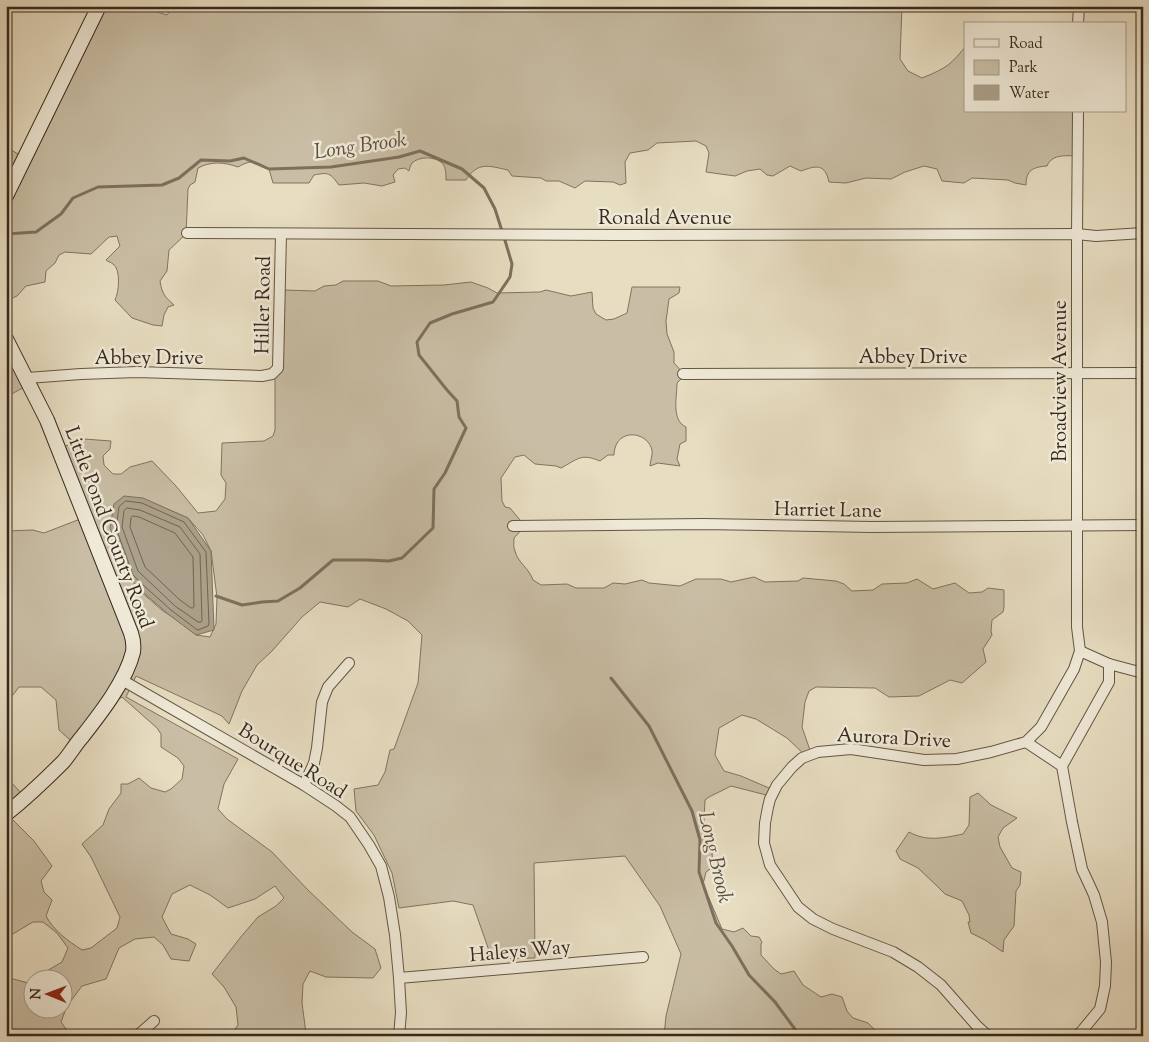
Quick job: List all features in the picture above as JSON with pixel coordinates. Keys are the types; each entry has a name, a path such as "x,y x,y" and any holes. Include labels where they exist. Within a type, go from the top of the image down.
{"street":[{"path":"6,196 99,6"},
{"path":"1078,6 1078,22"},
{"name":"Broadview Avenue","path":"1078,112 1076,373 1077,627 1080,651"},
{"name":"Ronald Avenue","path":"187,233 618,235 1077,234 1096,236 1143,233"},
{"name":"Hiller Road","path":"272,374 278,368 281,234"},
{"name":"Little Pond County Road","path":"6,339 48,420 134,642 133,651 122,680 96,718 64,760 6,814"},
{"name":"Abbey Drive","path":"26,378 137,372 262,376 272,374"},
{"name":"Abbey Drive","path":"683,374 1143,373"},
{"name":"Harriet Lane","path":"513,526 703,524 872,528 1143,525"},
{"path":"1062,766 1026,742 1041,727 1074,669 1080,651 1109,664 1143,673"},
{"path":"304,785 314,763 322,702 328,687 350,663"},
{"path":"1076,1036 1100,1009 1105,986 1106,962 1102,922 1094,895 1082,869 1062,766 1109,682 1109,664"},
{"name":"Bourque Road","path":"122,680 304,785 350,817 381,866 389,897 395,935 401,1013 399,1036"},
{"name":"Aurora Drive","path":"988,1036 941,984 918,967 892,952 833,929 813,919 798,907 770,865 764,843 765,823 770,799 777,784 802,758 818,752 851,750 924,760 956,759 1026,742"},
{"name":"Haleys Way","path":"398,978 644,957"},
{"path":"136,1036 154,1020"}],"green space":[{"path":"90,6 137,6 167,15 173,6 902,6 900,59 908,71 922,78 930,75 951,63 964,48 964,112 1082,112 1080,156 1056,157 1047,166 1034,168 1027,176 1026,185 1008,180 972,178 964,183 942,181 937,169 924,166 891,179 866,178 846,183 829,182 823,169 816,167 801,171 790,166 773,176 767,175 760,169 747,171 735,176 706,172 709,153 706,146 696,141 657,143 648,150 630,153 625,162 626,183 620,185 613,182 585,181 575,188 559,181 512,176 508,170 490,166 480,167 470,174 466,180 446,180 443,164 436,159 428,158 415,161 409,171 405,168 398,169 393,175 395,182 382,186 364,183 339,185 329,174 314,175 309,183 273,183 269,169 254,162 238,167 223,163 213,163 198,168 195,182 188,189 186,234 169,250 167,271 160,281 164,295 174,305 168,307 162,326 132,318 115,300 118,275 116,267 106,260 120,246 117,236 109,237 91,254 65,252 59,255 55,263 46,271 45,282 26,286 17,296 6,301 6,147 25,158 98,11"},
{"path":"343,281 378,281 391,286 444,285 471,282 497,293 540,292 546,290 571,296 592,292 593,308 596,314 606,320 614,319 627,313 632,287 680,287 679,293 669,299 666,321 667,334 674,352 674,363 685,375 677,383 676,401 678,419 686,427 686,441 680,444 677,459 680,466 658,463 650,466 652,450 650,445 642,437 631,435 626,436 617,443 614,455 608,455 600,461 584,457 561,468 535,464 524,455 515,457 501,478 502,501 505,507 510,508 525,526 514,538 516,555 533,580 541,585 567,584 576,588 604,588 613,583 625,584 642,580 649,583 680,586 696,579 721,579 731,582 754,577 765,582 798,581 803,578 836,581 844,584 852,591 873,590 882,584 907,583 917,579 933,589 955,583 969,593 982,592 988,588 1004,590 1003,612 992,620 992,635 983,649 986,662 962,683 950,680 919,696 889,697 875,688 816,687 809,691 805,702 802,727 812,756 808,758 787,738 756,719 742,715 719,728 715,755 724,771 776,791 774,797 731,786 705,800 703,840 705,847 712,852 713,867 706,872 703,884 722,929 734,932 743,928 751,936 759,937 762,942 761,955 774,969 781,974 794,971 803,985 821,997 832,994 842,997 847,1011 853,1018 868,1023 884,1035 896,1033 895,1036 664,1036 666,1016 681,954 660,906 625,856 534,863 535,958 492,959 473,905 453,901 399,908 392,873 374,835 356,811 354,789 378,785 385,772 390,750 394,749 418,683 422,635 408,621 386,609 360,599 348,607 320,602 302,617 257,665 242,691 229,724 222,716 136,676 126,697 238,759 224,784 218,809 227,819 272,852 352,932 375,949 381,968 373,978 326,977 310,971 303,984 302,1003 306,1033 303,1036 230,1036 238,1025 236,1007 224,987 212,974 258,917 276,906 284,898 275,886 255,899 228,908 210,895 190,885 172,894 162,917 171,934 188,939 196,944 189,961 171,959 163,945 154,937 135,939 119,948 106,979 82,986 72,999 72,970 48,970 62,962 68,948 57,933 43,922 33,922 11,935 6,935 6,777 26,798 9,816 34,841 52,866 41,881 44,892 52,900 46,916 57,931 82,950 91,948 117,928 120,917 91,857 82,844 103,825 109,809 121,793 121,784 128,784 139,778 151,788 165,792 182,779 184,766 178,758 161,747 161,734 157,728 122,697 107,707 77,746 59,730 56,700 41,687 19,687 6,704 6,531 33,530 44,533 88,516 63,447 84,439 111,441 110,449 103,456 104,465 113,474 121,474 130,467 152,461 198,513 216,511 225,499 226,483 221,475 222,443 264,441 273,436 275,430 275,372 284,290 315,291 324,286 336,285","holes":["143,499 188,518 203,535 211,551 217,597 216,624 210,637 196,635 183,623 163,611 141,592 129,576"]},
{"path":"6,337 30,384 6,397"},
{"path":"978,793 991,805 1017,818 1003,828 998,837 1000,847 1012,868 1021,872 1020,885 1016,891 1014,926 1004,940 1003,952 971,933 968,922 970,922 969,915 962,901 945,894 918,868 900,859 896,851 909,832 929,838 942,838 963,834 969,825 970,797"},
{"path":"6,977 22,981 22,1020 62,1020 61,1022 71,1036 6,1036"}],"water":[{"path":"124,496 143,498 188,518 211,551 214,630 196,635 168,614 138,588 129,577 110,528 114,504"}],"waterway":[{"name":"Long Brook","path":"6,234 36,232 61,214 73,198 98,187 162,185 179,178 201,160 230,161 244,158 269,169 331,167 399,157 420,151 462,169 484,188 495,209 502,231"},
{"name":"Long Brook","path":"216,596 242,605 278,601 300,588 333,560 389,561 402,558 433,528 434,489 445,473 466,428 459,417 457,401 419,355 417,342 430,323 452,314 493,302 510,277 512,264 504,237"},
{"name":"Long Brook","path":"611,678 649,726 692,811 700,840 699,872 716,923 749,975 775,1002 800,1036"}]}
